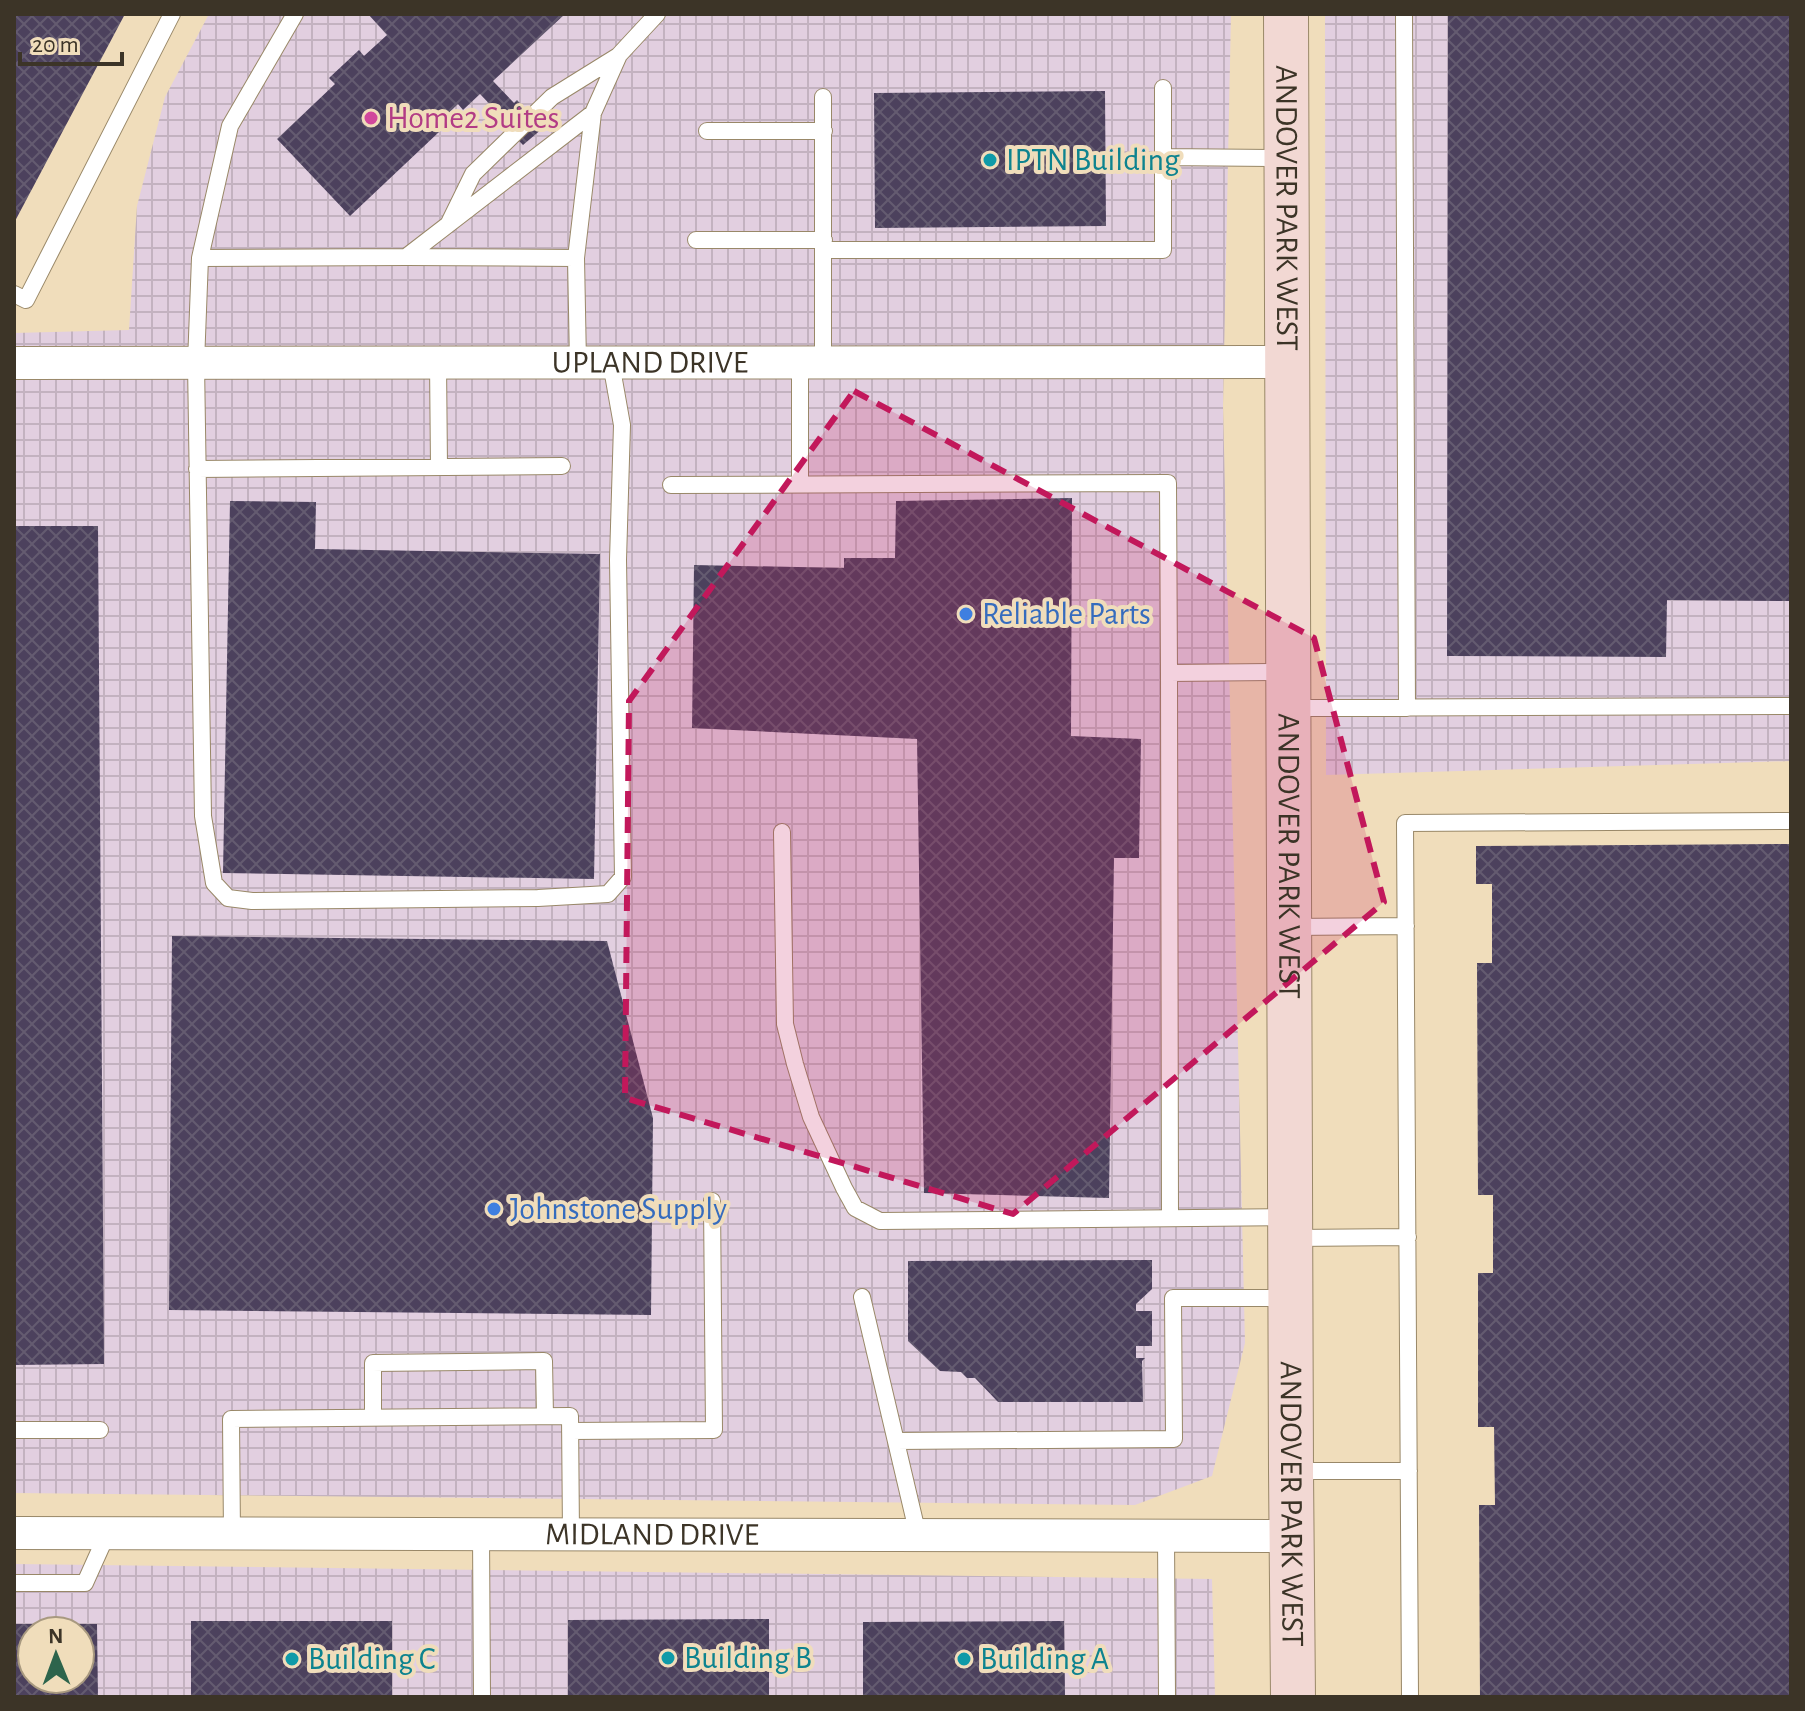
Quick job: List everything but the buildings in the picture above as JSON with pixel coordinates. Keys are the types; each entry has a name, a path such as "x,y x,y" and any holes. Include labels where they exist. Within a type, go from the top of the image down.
{"street":[{"name":"ANDOVER PARK WEST","path":"1286,14 1293,1697"},
{"name":"UPLAND DRIVE","path":"14,363 1287,362"},
{"name":"MIDLAND DRIVE","path":"14,1533 1291,1536"}],"lane":[{"path":"14,294 26,300 172,14"},
{"path":"295,14 230,126 200,258 196,363 203,816 214,883 228,898 252,901 538,898 608,894 623,877 618,560 622,425 611,363"},
{"path":"449,223 473,174 552,97 619,55 657,14"},
{"path":"1404,14 1407,708"},
{"path":"578,363 576,258 593,113 619,55"},
{"path":"696,240 1163,250 1163,88"},
{"path":"800,484 824,245 823,97"},
{"path":"406,257 593,113"},
{"path":"707,131 824,131"},
{"path":"1163,157 1286,158"},
{"path":"200,258 576,258"},
{"path":"438,363 439,467"},
{"path":"197,469 562,466"},
{"path":"671,485 1168,483 1170,1218"},
{"path":"1169,673 1407,708 1791,706"},
{"path":"1410,1697 1405,823 1788,821"},
{"path":"782,832 785,1024 811,1117 855,1208 880,1221 1170,1218 1408,1237"},
{"path":"1289,927 1406,926"},
{"path":"570,1431 714,1430 712,1201"},
{"path":"862,1297 918,1535"},
{"path":"896,1441 1174,1439 1173,1298 1290,1298"},
{"path":"373,1418 373,1363 544,1361 545,1416"},
{"path":"232,1534 231,1419 570,1416 571,1535"},
{"path":"14,1430 100,1430"},
{"path":"1291,1471 1409,1471"},
{"path":"14,1583 85,1583 107,1534"},
{"path":"481,1534 482,1697"},
{"path":"1166,1536 1167,1697"}],"highlighted area":[{"path":"854,391 1314,638 1384,902 1013,1214 625,1098 629,701"}],"shaded area":[{"path":"209,14 1231,14 1223,406 1245,1343 1212,1476 1135,1505 14,1493 14,333 129,330 137,206 165,97"},
{"path":"1325,14 1791,14 1791,761 1326,775"},
{"path":"14,1564 1212,1579 1215,1697 14,1697"}],"place":[{"name":"Home2 Suites","path":"371,118"},
{"name":"IPTN Building","path":"990,160"},
{"name":"Reliable Parts","path":"966,614"},
{"name":"Johnstone Supply","path":"494,1209"},
{"name":"Building B","path":"668,1658"},
{"name":"Building C","path":"292,1659"},
{"name":"Building A","path":"964,1659"}]}
